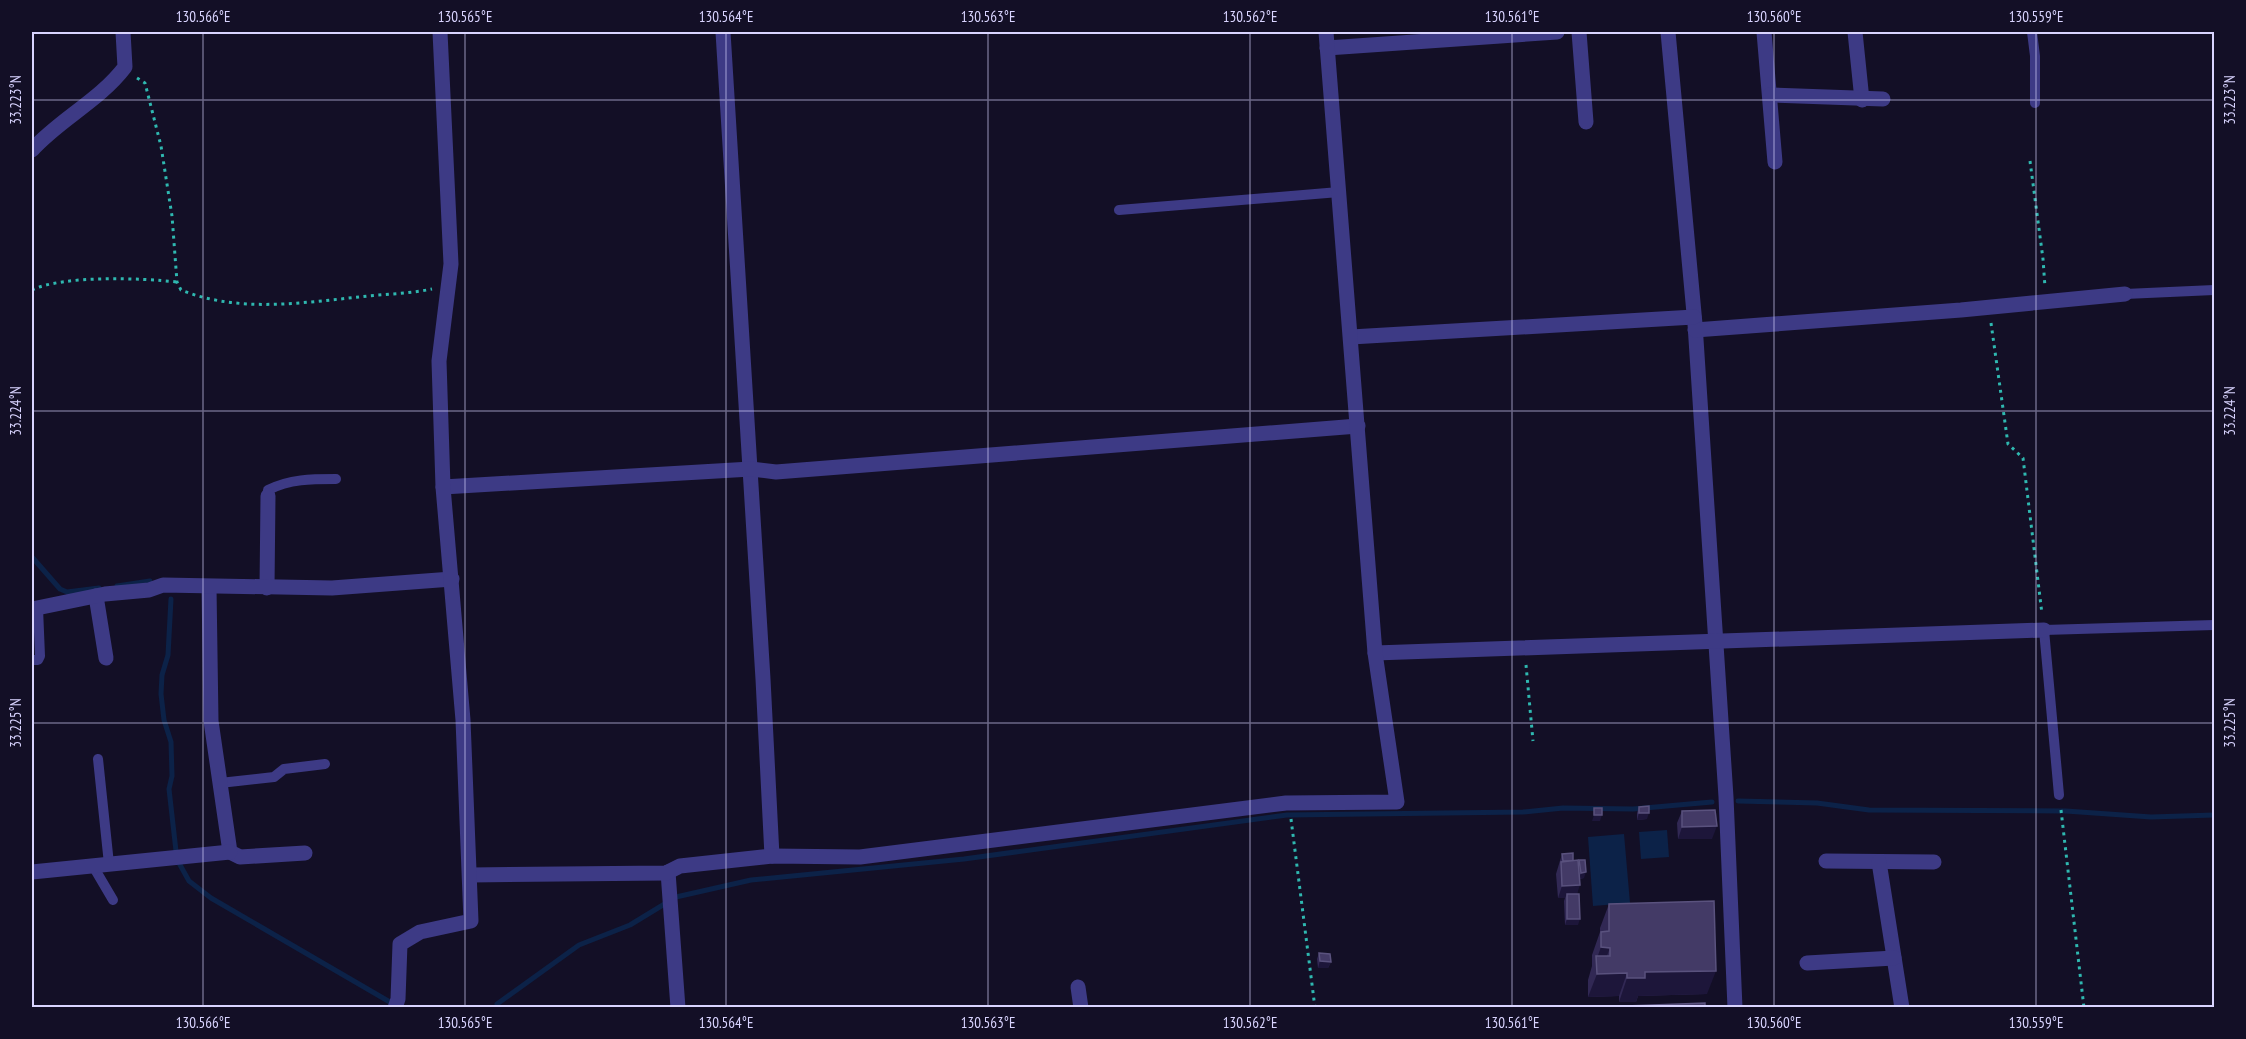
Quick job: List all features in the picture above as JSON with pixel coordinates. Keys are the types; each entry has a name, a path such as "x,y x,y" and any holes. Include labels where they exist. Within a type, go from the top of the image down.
{"street":[{"path":"32,150 41,140 113,83 125,67 123,32"},
{"path":"395,1008 398,999 400,945 420,932 471,921 463,720 443,487 439,361 451,264 440,32"},
{"path":"723,32 751,469 772,856"},
{"path":"470,875 668,872 680,866 772,856 860,857 1286,803 1397,802 1375,653 1326,32"},
{"path":"1328,48 1557,32"},
{"path":"1579,32 1586,122"},
{"path":"1668,32 1695,324 1727,808 1735,1008"},
{"path":"1764,32 1775,162"},
{"path":"1854,32 1862,100"},
{"path":"1770,95 1883,99"},
{"path":"1351,337 1695,324 1988,307 2126,294"},
{"path":"443,487 751,469 776,472 1358,426"},
{"path":"267,588 268,496"},
{"path":"35,608 96,596 149,590 163,585 332,588 452,579"},
{"path":"209,587 211,721 230,852"},
{"path":"96,596 106,657"},
{"path":"1375,653 2044,630"},
{"path":"32,872 230,852 240,857 305,853"},
{"path":"1826,861 1934,862"},
{"path":"1879,862 1902,1008"},
{"path":"668,872 678,1008"},
{"path":"1807,963 1894,958"},
{"path":"1078,987 1081,1008"}],"lane":[{"path":"2032,32 2035,56 2035,104"},
{"path":"1119,210 1339,192"},
{"path":"2126,294 2214,290"},
{"path":"268,496 268,490 301,479 336,479"},
{"path":"32,660 38,660 40,656 35,608"},
{"path":"2060,795 2044,630 2214,625"},
{"path":"98,759 109,864"},
{"path":"220,783 274,777 284,769 325,764"},
{"path":"93,866 113,900"}],"path":[{"path":"123,69 145,83 161,147 172,216 177,282 181,290 199,297 240,303 283,305 428,290 448,285"},
{"path":"2030,161 2043,259 2046,302"},
{"path":"32,290 41,285 93,280 146,278 177,282"},
{"path":"1988,307 2008,444 2023,458 2044,630"},
{"path":"1525,648 1533,741"},
{"path":"2060,795 2084,1008"},
{"path":"1291,821 1315,1008"}],"water":[{"path":"1667,830 1669,857 1641,859 1639,832"},
{"path":"1624,834 1630,903 1593,906 1588,837"}],"building":[{"path":"1649,806 1649,813 1639,813 1639,807"},
{"path":"1594,808 1602,808 1602,815 1594,815"},
{"path":"1715,810 1717,826 1682,827 1682,811"},
{"path":"1573,853 1573,861 1563,861 1562,854"},
{"path":"1578,860 1580,885 1562,886 1561,862"},
{"path":"1579,860 1585,860 1586,872 1581,873"},
{"path":"1567,894 1579,894 1580,919 1567,919"},
{"path":"1714,901 1716,971 1645,972 1645,978 1627,978 1627,973 1597,974 1596,956 1610,956 1610,948 1601,947 1601,932 1609,931 1609,904"},
{"path":"1319,953 1330,954 1331,962 1320,961"},
{"path":"1705,1003 1705,1008 1572,1008"}],"waterway":[{"path":"32,557 60,589 67,592 99,588"},
{"path":"117,586 150,581"},
{"path":"171,599 168,655 162,675 161,694 164,720 171,742 172,776 169,789 179,863 189,881 211,898 395,1005"},
{"path":"1738,801 1817,803 1869,810 2066,811 2151,817 2214,815"},
{"path":"497,1004 579,945 630,925 676,897 751,880 964,859 1287,815 1523,812 1563,808 1633,809 1712,802"}]}
